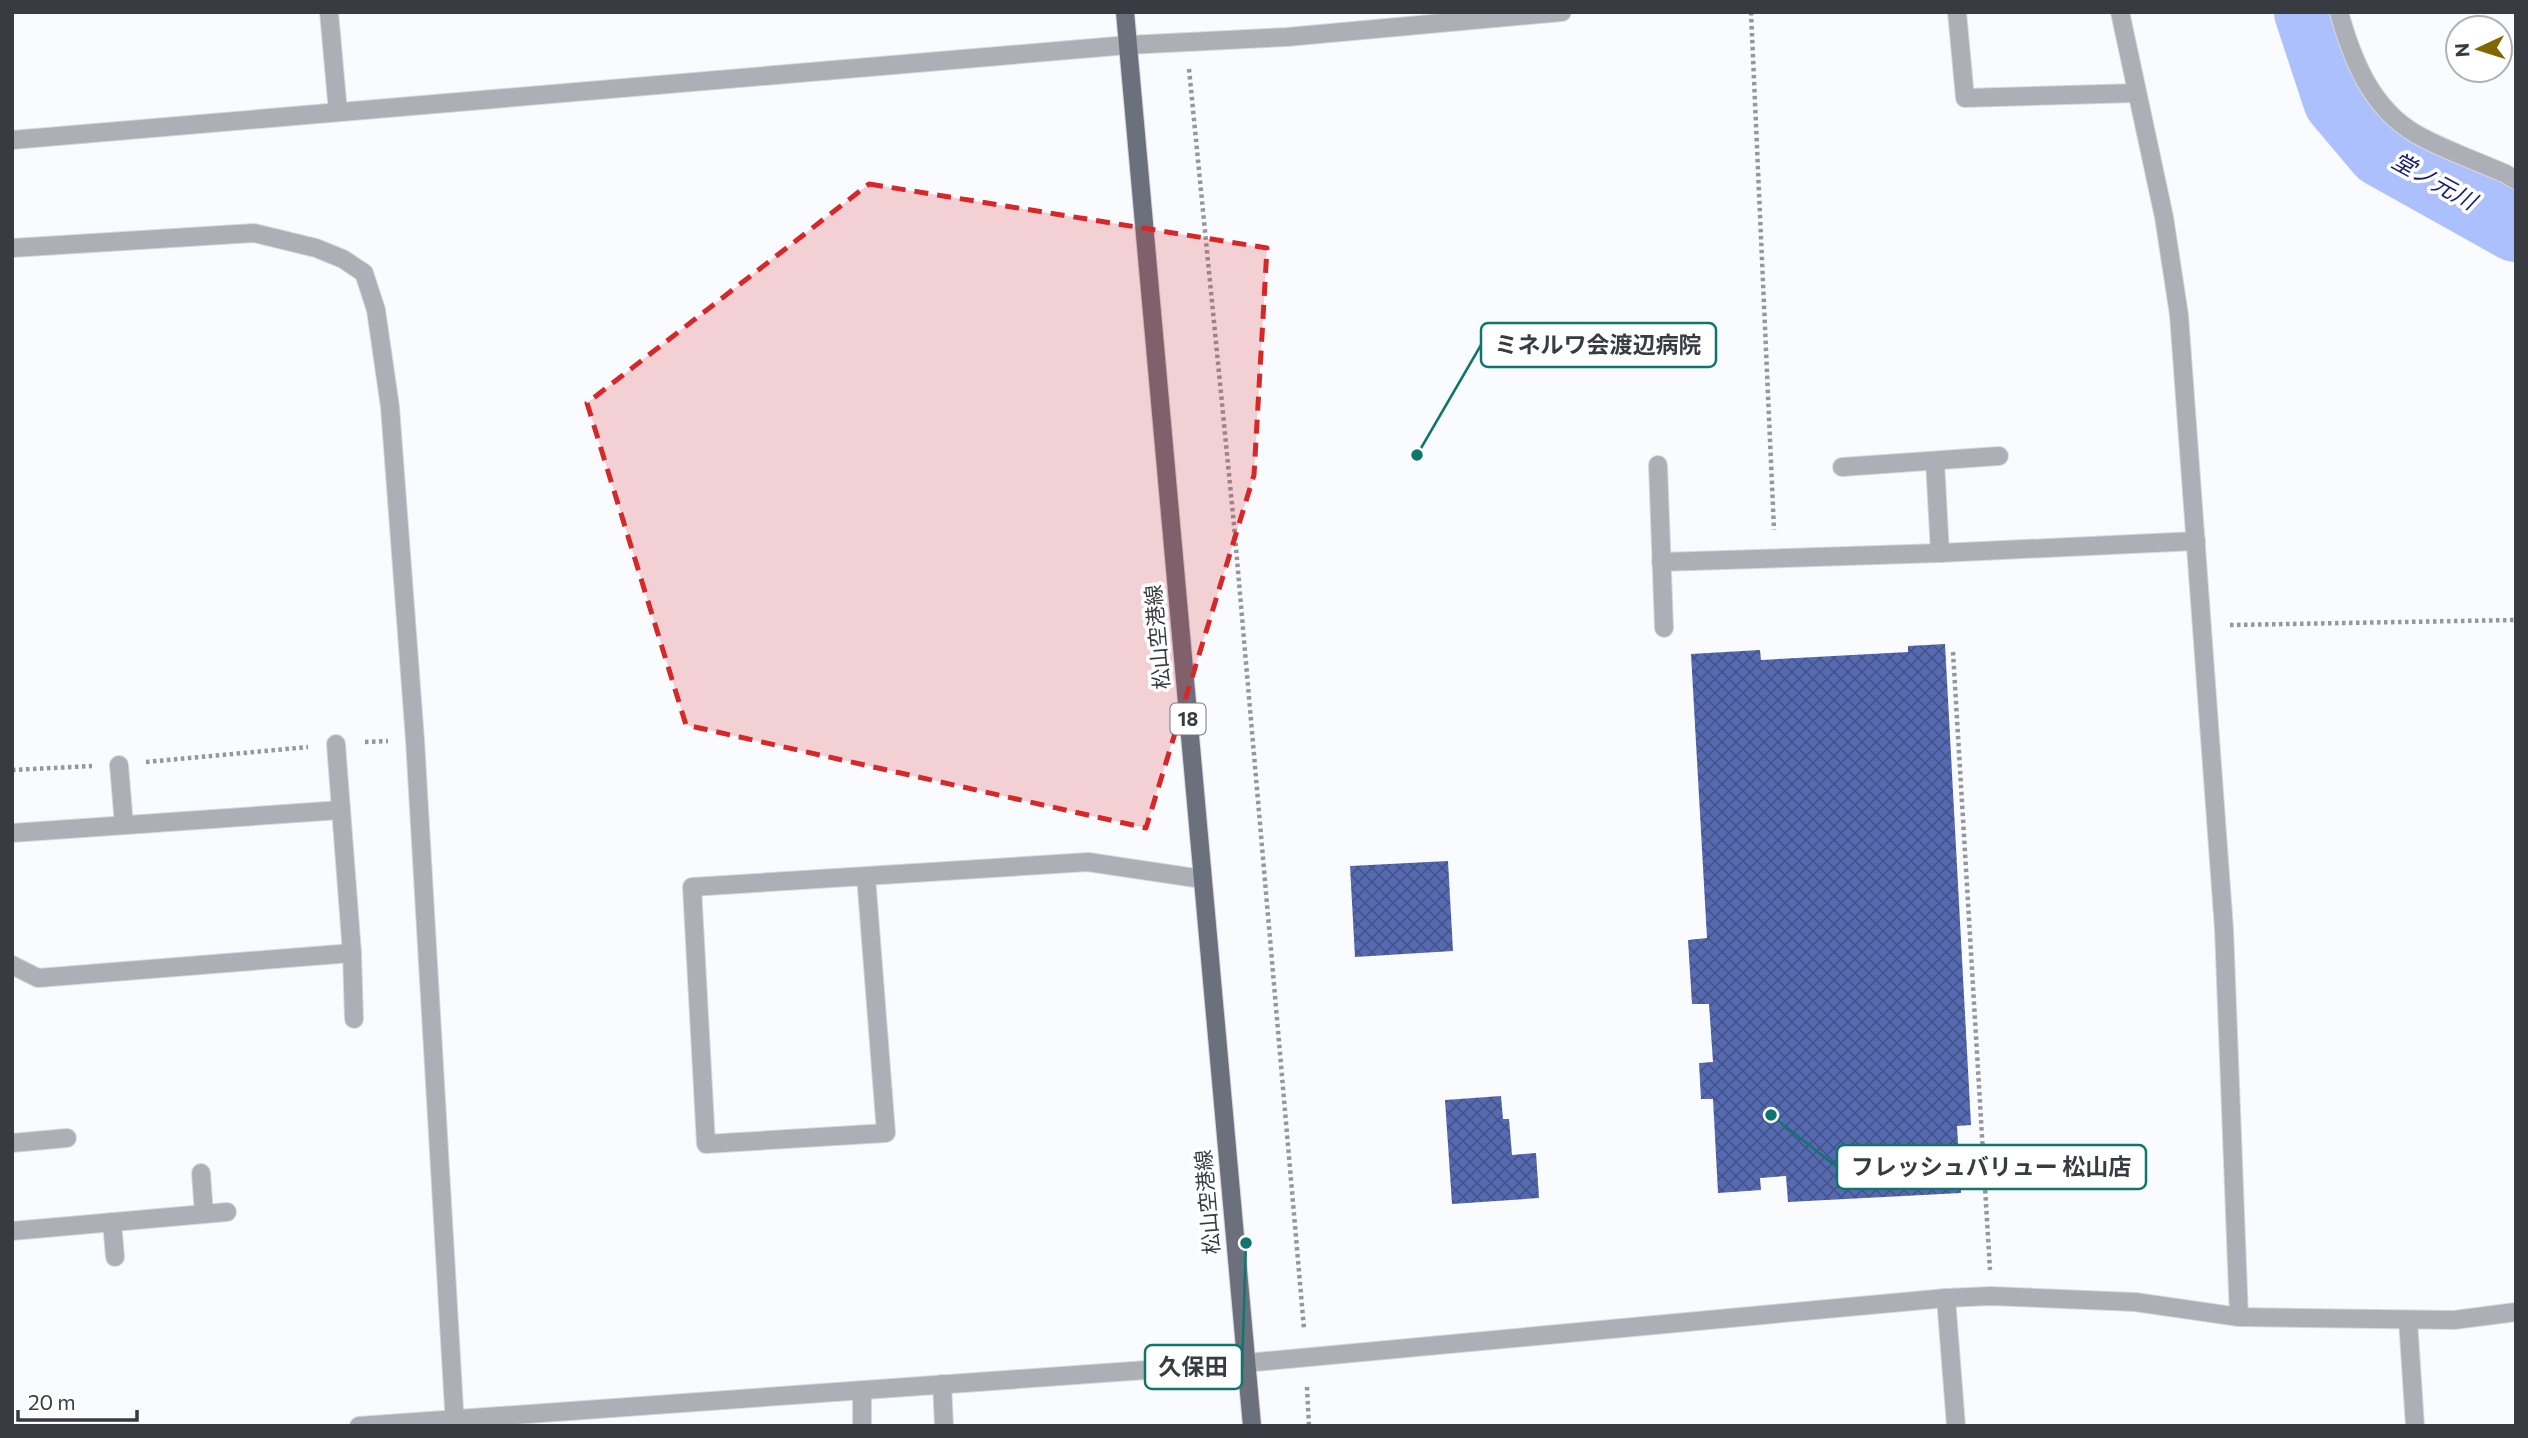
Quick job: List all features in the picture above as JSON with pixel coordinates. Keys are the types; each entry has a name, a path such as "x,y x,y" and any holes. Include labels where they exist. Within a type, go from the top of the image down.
{"main road":[{"name":"松山空港線","path":"1125,12 1252,1426"}],"street":[{"path":"329,12 338,112"},
{"path":"12,139 1128,45 1287,37 1562,12"},
{"path":"1957,12 1965,98 2137,93"},
{"path":"2120,12 2164,217 2179,315 2224,929 2239,1317"},
{"path":"2339,12 2350,51 2366,85 2390,113 2416,134 2516,180"},
{"path":"12,248 254,233 316,248 343,259 364,273 376,310 390,407 415,740 455,1422"},
{"path":"1842,467 1999,456"},
{"path":"1935,461 1941,554"},
{"path":"1658,465 1664,628"},
{"path":"1661,562 1941,554 2196,541"},
{"path":"336,744 352,953 354,1019"},
{"path":"119,765 124,825"},
{"path":"12,833 341,810"},
{"path":"866,876 886,1133 706,1144 692,887 866,876 1088,862 1202,878"},
{"path":"12,965 38,978 352,953"},
{"path":"12,1143 67,1138"},
{"path":"201,1173 204,1214"},
{"path":"12,1231 227,1212"},
{"path":"112,1222 115,1257"},
{"path":"359,1426 455,1422 1245,1363 1946,1298 1991,1296 2135,1301 2239,1317 2454,1320 2516,1312"},
{"path":"1946,1298 1956,1426"},
{"path":"2408,1320 2415,1426"},
{"path":"942,1384 944,1426"},
{"path":"862,1390 862,1426"}],"path":[{"path":"1751,12 1775,559"},
{"path":"1187,42 1234,525 1302,1294 1309,1426"},
{"path":"2202,626 2515,620"},
{"path":"1953,652 1991,1296"},
{"path":"12,770 119,765 336,744 415,740"}],"highlighted area":[{"path":"869,184 1267,248 1254,475 1146,828 686,725 587,403"}],"building":[{"path":"1945,644 1971,1125 1957,1126 1961,1193 1788,1202 1786,1176 1760,1178 1761,1190 1718,1193 1713,1099 1701,1099 1699,1063 1713,1062 1709,1004 1692,1004 1688,940 1707,938 1691,654 1760,650 1761,660 1908,652 1908,646"},
{"path":"1448,861 1453,951 1355,957 1350,866"},
{"path":"1501,1096 1503,1119 1509,1119 1512,1155 1536,1153 1539,1198 1452,1204 1445,1100"}],"waterway":[{"name":"堂ノ元川","path":"2310,12 2339,100 2382,151 2516,226"}],"place":[{"name":"ミネルワ会渡辺病院","path":"1417,455"},
{"name":"フレッシュバリュー 松山店","path":"1771,1115"},
{"name":"久保田","path":"1246,1243"}]}
